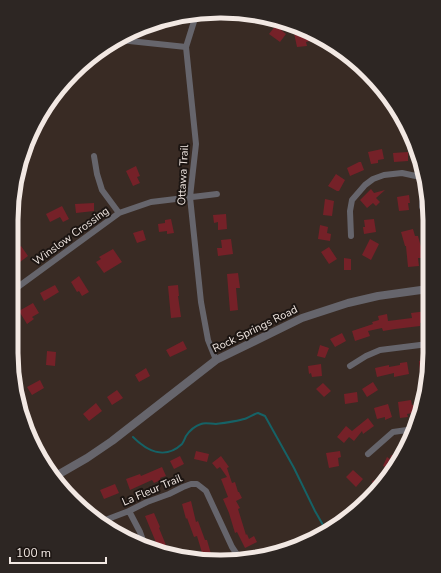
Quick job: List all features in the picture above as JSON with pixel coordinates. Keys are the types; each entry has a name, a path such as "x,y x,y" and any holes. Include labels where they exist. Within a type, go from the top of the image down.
{"street":[{"name":"Ottawa Trail","path":"194,20 186,47 196,144 190,197 201,302 208,340 216,360"},
{"path":"127,41 186,47"},
{"path":"94,156 97,174 102,190 119,213"},
{"path":"351,236 350,211 352,200 365,185 372,179 384,175 402,173 418,177"},
{"name":"Winslow Crossing","path":"18,287 119,213 151,202 217,194"},
{"name":"Rock Springs Road","path":"59,474 112,441 216,360 302,318 348,303 423,290"},
{"path":"350,366 366,356 380,350 423,345"},
{"path":"368,454 393,432 408,430"},
{"name":"La Fleur Trail","path":"106,520 183,487 191,484 197,484 206,491 232,547 237,555"},
{"path":"129,511 143,540"}],"building":[{"path":"275,26 282,29 281,30 286,34 280,42 269,34"},
{"path":"294,33 298,33 309,39 310,41 306,42 307,46 297,47"},
{"path":"81,74 82,76 75,80"},
{"path":"382,149 384,159 378,160 378,163 371,164 368,152"},
{"path":"408,152 408,161 394,162 393,153"},
{"path":"361,162 364,170 350,176 347,168"},
{"path":"136,166 140,176 137,177 140,183 133,186 126,171"},
{"path":"336,174 345,180 339,191 328,186"},
{"path":"371,189 374,193 385,190 376,198 380,202 376,206 373,203 367,208 360,200"},
{"path":"409,195 409,210 399,211 397,197"},
{"path":"325,199 334,201 332,216 323,215"},
{"path":"94,203 94,211 76,213 75,204"},
{"path":"62,206 69,219 63,222 60,217 50,222 46,214"},
{"path":"226,214 227,229 218,230 218,222 214,223 213,215"},
{"path":"171,219 174,233 167,234 167,231 159,232 158,224 165,223 165,220"},
{"path":"374,219 376,232 364,234 364,220"},
{"path":"320,225 328,227 327,233 331,234 330,241 318,239"},
{"path":"413,229 415,236 418,236 422,258 418,258 419,266 408,267 406,246 401,232"},
{"path":"143,230 146,240 137,243 133,233"},
{"path":"231,239 233,254 218,256 217,248 222,248 221,240"},
{"path":"370,239 379,244 371,260 362,255"},
{"path":"21,246 28,256 18,264 18,248"},
{"path":"329,247 337,259 329,264 321,252"},
{"path":"113,249 122,262 104,273 96,262 101,259 99,257"},
{"path":"344,258 351,259 351,270 344,270"},
{"path":"238,273 240,288 236,288 238,310 230,311 227,274"},
{"path":"79,276 89,292 82,296 79,291 77,292 71,282"},
{"path":"55,285 59,292 44,301 40,293"},
{"path":"178,285 181,317 171,318 168,286"},
{"path":"33,303 39,313 32,317 34,319 27,324 19,311"},
{"path":"423,312 423,323 420,323 420,326 383,331 382,328 368,331 370,336 355,341 352,331 373,324 372,322 379,320 378,316 387,314 388,321 412,318 411,313"},
{"path":"342,333 346,341 335,347 330,339"},
{"path":"183,341 187,349 170,357 166,350"},
{"path":"320,345 329,348 325,358 317,356"},
{"path":"47,351 56,352 55,366 46,365"},
{"path":"423,360 422,372 420,372 419,361"},
{"path":"407,362 409,374 394,377 394,373 377,377 375,368 389,365 389,367 400,365 400,363"},
{"path":"321,364 322,376 312,377 311,373 309,374 308,366"},
{"path":"146,368 150,376 139,382 135,375"},
{"path":"40,380 44,388 32,395 27,387"},
{"path":"373,382 378,390 367,397 362,389"},
{"path":"323,383 331,391 324,397 316,389"},
{"path":"117,390 123,398 112,405 107,397"},
{"path":"357,392 358,402 345,404 344,394"},
{"path":"411,400 412,405 416,405 414,413 407,414 408,417 400,418 398,402"},
{"path":"96,403 102,411 89,421 83,414"},
{"path":"388,404 392,417 385,420 385,417 377,419 374,408"},
{"path":"368,418 374,426 363,434 362,431 354,441 349,437 344,443 337,437 346,426 352,431"},
{"path":"196,451 209,454 207,462 194,459"},
{"path":"340,451 341,457 338,458 339,466 329,468 326,453"},
{"path":"391,455 395,456 387,468 383,466 387,457 390,459"},
{"path":"180,456 184,464 174,469 170,461"},
{"path":"221,456 229,467 227,468 232,483 235,482 238,492 242,498 236,501 240,508 238,509 246,535 247,534 249,539 254,536 257,542 245,548 237,532 235,533 223,499 228,497 221,479 227,477 220,467 217,469 212,463"},
{"path":"162,467 166,476 160,478 161,480 154,483 152,480 130,490 126,479 140,474 141,476"},
{"path":"353,470 363,479 356,487 346,477"},
{"path":"379,479 374,485 372,481"},
{"path":"115,484 119,493 104,499 100,490"},
{"path":"191,501 196,522 198,521 205,540 207,540 211,554 202,554 197,536 194,537 187,518 186,519 182,504"},
{"path":"154,513 167,548 157,545 145,516"}],"waterway":[{"path":"133,437 150,450 163,453 176,449 182,444 189,432 203,423 216,424 236,421 258,413 265,416 324,527"}]}
